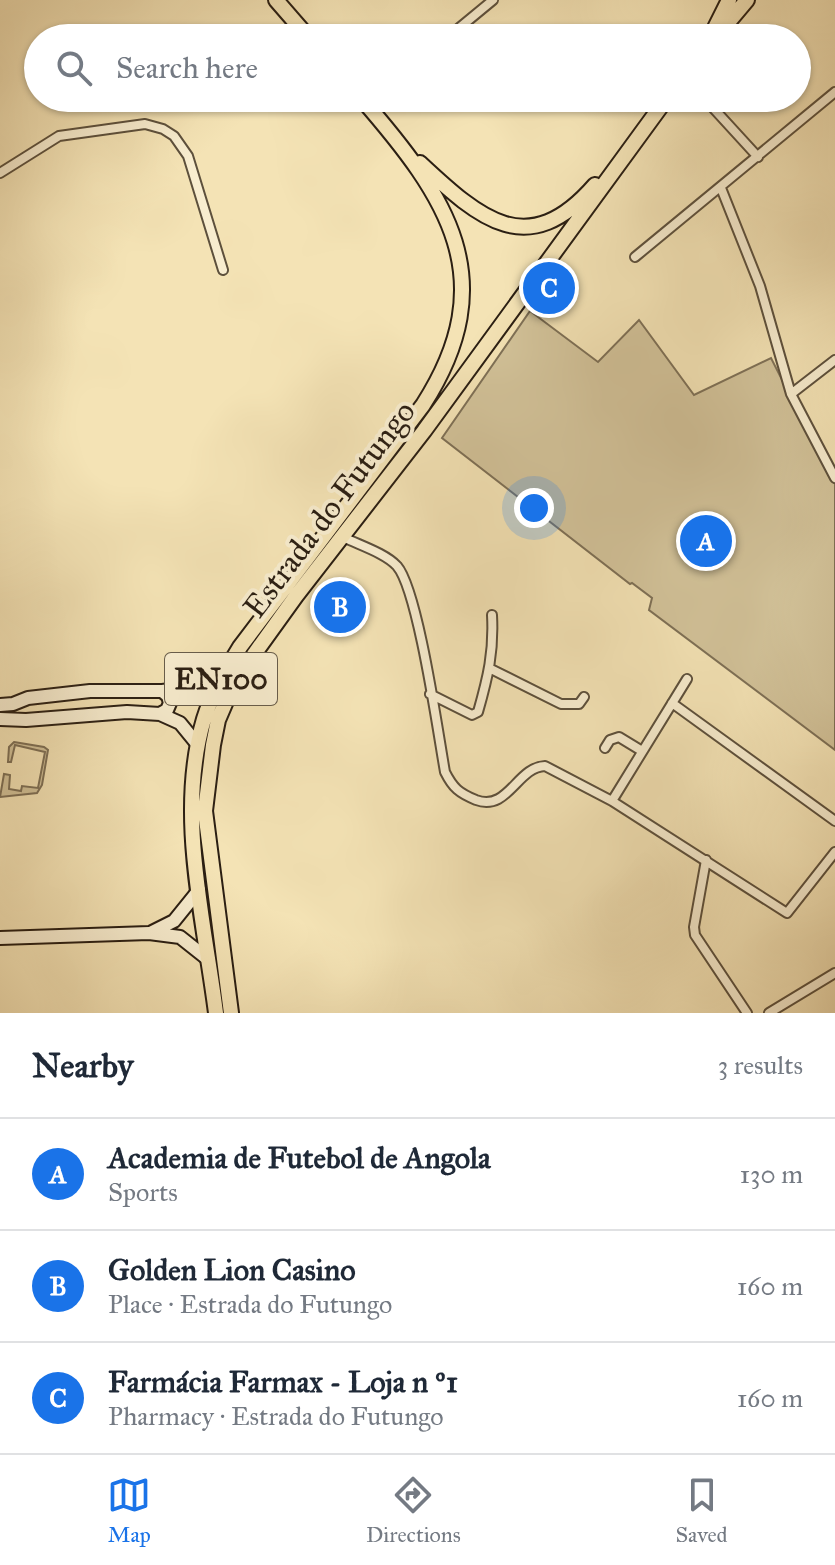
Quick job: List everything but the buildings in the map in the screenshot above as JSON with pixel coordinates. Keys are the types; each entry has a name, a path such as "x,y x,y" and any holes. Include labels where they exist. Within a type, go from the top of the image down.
{"main road":[{"path":"276,0 297,24"},
{"path":"718,24 729,0"},
{"path":"727,24 747,0"},
{"name":"Estrada do Futungo","path":"216,1013 192,812 198,745 213,695 240,647 439,381 455,338 463,299 459,253 440,207 408,152 376,112"},
{"name":"Estrada do Futungo","path":"231,1013 205,811 207,776 218,720 227,699 255,653 424,431 656,112"},
{"path":"408,152 474,210 508,225 533,226 552,221 575,207 643,130"}],"street":[{"path":"464,24 493,0"},
{"path":"635,257 835,92"},
{"path":"717,112 758,157"},
{"path":"0,173 59,136 145,124 163,129 182,145 188,156 223,270"},
{"path":"721,188 760,286 791,394 831,462 835,478"},
{"path":"791,394 835,360"},
{"path":"343,537 395,564 401,573 419,633 445,772 460,794 483,802 493,801 516,786 530,770 545,766 612,801 787,913 835,852"},
{"path":"430,694 474,716 478,712 491,669 492,615"},
{"path":"0,705 28,698 90,691 187,688 206,680 240,647"},
{"path":"491,669 561,704 579,704 584,697"},
{"path":"612,801 687,679"},
{"path":"160,714 167,710 170,703 162,691"},
{"path":"672,703 835,821"},
{"path":"0,719 26,720 127,712 160,714 180,723 198,745"},
{"path":"605,748 610,740 619,737 642,751"},
{"path":"706,860 695,935 747,1013"},
{"path":"149,933 174,921 199,889"},
{"path":"0,938 149,933 180,937 209,960"},
{"path":"769,1013 835,973"}],"shaded area":[{"path":"530,311 598,362 639,320 694,395 771,358 835,484 835,750 649,610 652,598 442,438"},
{"path":"14,742 48,750 42,785 37,793 0,797 4,774 10,775 9,789 21,791 22,786 38,788 45,752 15,745 11,762 8,762 9,747"}],"place":[{"name":"Farmácia Farmax - Loja n º1","path":"549,288"},
{"name":"Academia de Futebol de Angola","path":"706,541"},
{"name":"Golden Lion Casino","path":"340,607"}]}
